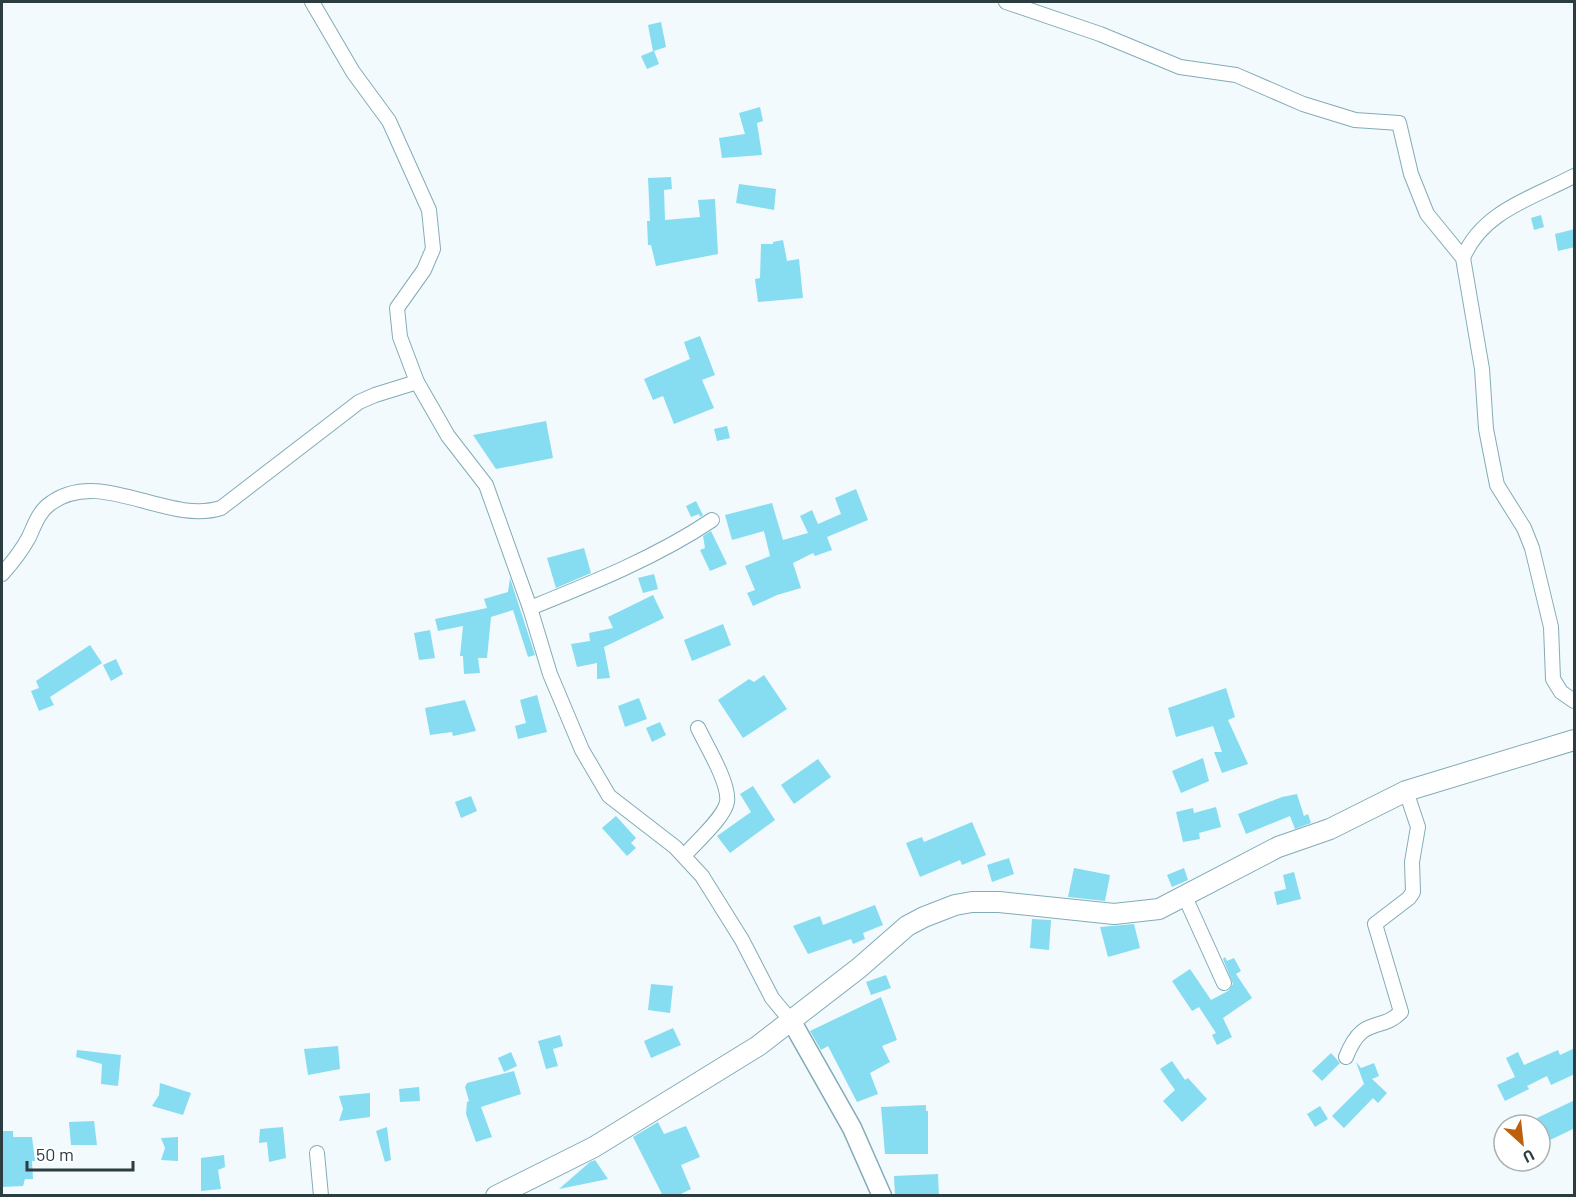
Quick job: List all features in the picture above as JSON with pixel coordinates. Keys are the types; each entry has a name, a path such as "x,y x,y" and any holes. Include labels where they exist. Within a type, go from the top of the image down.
{"main road":[{"path":"496,1196 594,1147 758,1046 792,1022 907,926 948,907 999,902 1114,914 1147,912 1185,897 1278,847 1330,829 1406,791 1575,740"}],"street":[{"path":"312,2 353,72 389,121 429,210 433,236 430,260 402,300 396,314 400,337 417,382 459,453 486,485 530,608 550,674 594,775 609,796 684,856 702,876 742,940 772,998 792,1022 852,1128 882,1196"},
{"path":"1006,2 1100,34 1180,67 1236,75 1303,104 1355,120 1399,123 1411,174 1427,214 1463,258 1482,369 1485,429 1497,484 1524,528 1532,548 1551,627 1554,679 1561,693 1575,701"},
{"path":"1463,258 1471,240 1492,219 1575,177"},
{"path":"2,574 19,552 42,511 60,498 85,492 101,492 188,512 207,513 221,508 359,402 417,382"},
{"path":"530,608 633,563 688,536 712,520"},
{"path":"684,856 723,813 727,801 726,789 698,728"},
{"path":"1346,1057 1353,1038 1368,1026 1401,1012 1375,924 1409,898 1413,892 1412,862 1418,827 1406,791"},
{"path":"1185,897 1224,983"},
{"path":"317,1153 321,1196"}],"building":[{"path":"661,22 666,47 654,51 659,64 647,69 641,56 653,51 648,25"},
{"path":"760,107 763,121 757,123 762,155 722,158 719,138 745,134 739,113"},
{"path":"671,177 672,189 664,190 665,220 700,217 698,200 715,199 718,254 656,266 651,245 648,245 647,221 650,221 648,178"},
{"path":"739,184 776,189 774,210 736,203"},
{"path":"1541,215 1544,227 1534,230 1531,218"},
{"path":"1575,229 1575,247 1558,251 1555,234"},
{"path":"783,240 787,261 799,259 803,298 758,302 755,279 760,278 761,244 773,244 773,242"},
{"path":"700,336 715,375 702,380 714,408 674,424 663,396 653,400 644,379 690,359 684,342"},
{"path":"546,421 553,458 496,469 473,435"},
{"path":"727,426 730,438 717,441 714,429"},
{"path":"856,489 868,520 827,537 832,550 815,556 813,553 793,563 801,588 777,595 753,606 747,593 755,590 745,566 770,556 764,531 732,540 725,515 772,503 783,540 808,533 800,516 812,510 818,524 841,514 835,498"},
{"path":"696,501 703,515 691,517 686,506"},
{"path":"711,531 727,564 710,571 700,550 705,548 703,536"},
{"path":"584,548 591,573 556,588 547,558"},
{"path":"654,574 658,589 643,593 638,578"},
{"path":"510,578 535,655 528,657 513,610 491,617 487,658 478,658 480,673 464,674 463,656 460,656 463,626 438,631 435,619 487,608 484,599 508,592"},
{"path":"653,595 664,618 604,647 610,678 597,679 597,663 577,667 571,644 590,641 589,633 613,628 608,617"},
{"path":"723,624 731,645 692,661 684,640"},
{"path":"430,630 435,658 419,660 414,633"},
{"path":"90,645 102,663 50,697 54,705 39,711 31,691 39,688 36,681"},
{"path":"116,659 123,674 111,681 103,665"},
{"path":"764,675 787,709 743,738 718,700 749,679 754,682"},
{"path":"1226,688 1235,717 1228,720 1248,764 1222,773 1214,752 1222,752 1213,726 1176,737 1168,708"},
{"path":"537,695 547,732 518,739 515,726 526,723 520,700"},
{"path":"639,698 647,719 625,727 618,706"},
{"path":"465,700 476,731 453,736 452,732 430,735 425,708"},
{"path":"660,722 666,735 652,742 646,728"},
{"path":"1203,758 1209,781 1181,793 1172,771"},
{"path":"818,759 831,777 794,804 781,785"},
{"path":"753,786 775,820 730,853 717,836 751,812 740,794"},
{"path":"1297,794 1304,816 1308,814 1311,823 1295,829 1290,816 1246,834 1238,814 1282,797"},
{"path":"471,796 477,811 461,818 455,802"},
{"path":"1216,807 1221,827 1199,833 1200,839 1183,842 1176,812 1193,808 1194,813"},
{"path":"616,816 636,838 631,843 636,848 627,856 602,828"},
{"path":"972,822 986,855 962,865 960,860 920,877 906,843 922,837 924,842"},
{"path":"1009,858 1014,874 992,882 987,865"},
{"path":"1074,868 1110,875 1105,901 1068,897"},
{"path":"1184,868 1188,880 1172,887 1167,875"},
{"path":"1294,872 1301,899 1277,905 1274,892 1286,889 1283,875"},
{"path":"875,905 883,925 863,933 865,939 853,944 851,939 808,954 793,926 820,916 823,925"},
{"path":"1032,919 1051,920 1049,950 1030,948"},
{"path":"1134,924 1140,948 1108,957 1100,927"},
{"path":"1225,957 1227,961 1234,958 1241,971 1236,974 1252,998 1223,1018 1232,1037 1217,1045 1212,1035 1216,1033 1199,1007 1192,1011 1172,981 1190,969 1211,1000 1228,991 1233,984 1223,959"},
{"path":"886,975 891,988 871,995 866,982"},
{"path":"651,984 673,986 670,1013 648,1010"},
{"path":"881,997 897,1040 882,1046 890,1062 870,1073 878,1094 857,1102 828,1046 821,1050 810,1031"},
{"path":"673,1028 681,1045 651,1058 644,1041"},
{"path":"560,1035 563,1046 553,1049 558,1066 546,1069 538,1041"},
{"path":"338,1046 340,1069 308,1075 304,1049"},
{"path":"1575,1048 1575,1074 1551,1085 1547,1076 1527,1086 1529,1089 1505,1101 1497,1085 1515,1077 1506,1058 1518,1052 1524,1065 1558,1050 1560,1055"},
{"path":"77,1050 121,1055 118,1086 101,1084 102,1064 76,1057"},
{"path":"511,1052 517,1066 504,1072 498,1058"},
{"path":"1331,1053 1340,1063 1322,1081 1312,1071"},
{"path":"1172,1061 1185,1080 1188,1078 1207,1099 1182,1122 1163,1101 1175,1090 1160,1069"},
{"path":"1356,1062 1361,1068 1374,1063 1379,1076 1372,1079 1387,1093 1378,1103 1373,1098 1344,1128 1332,1116 1364,1084"},
{"path":"514,1071 521,1094 481,1107 492,1137 476,1142 466,1114 469,1101 465,1087 467,1083"},
{"path":"160,1083 191,1093 183,1115 152,1106 159,1095"},
{"path":"419,1087 420,1101 400,1102 399,1089"},
{"path":"370,1093 370,1117 339,1121 343,1109 339,1096"},
{"path":"1575,1100 1575,1128 1552,1139 1552,1113 1548,1113"},
{"path":"926,1105 928,1154 885,1154 881,1107"},
{"path":"1320,1106 1328,1119 1315,1127 1307,1114"},
{"path":"94,1121 97,1145 71,1145 69,1122"},
{"path":"658,1122 664,1134 686,1126 700,1157 681,1165 691,1189 677,1196 663,1196 633,1137"},
{"path":"283,1127 286,1158 269,1162 267,1142 259,1143 260,1129"},
{"path":"387,1127 391,1160 385,1162 376,1131"},
{"path":"2,1131 13,1131 13,1137 32,1137 35,1161 32,1161 33,1179 25,1179 23,1186 2,1187"},
{"path":"178,1137 178,1161 161,1160 165,1148 161,1138"},
{"path":"224,1155 225,1167 218,1170 221,1189 201,1191 201,1158"},
{"path":"595,1160 608,1179 559,1189 590,1162"},
{"path":"938,1174 939,1196 895,1196 894,1176"}]}
